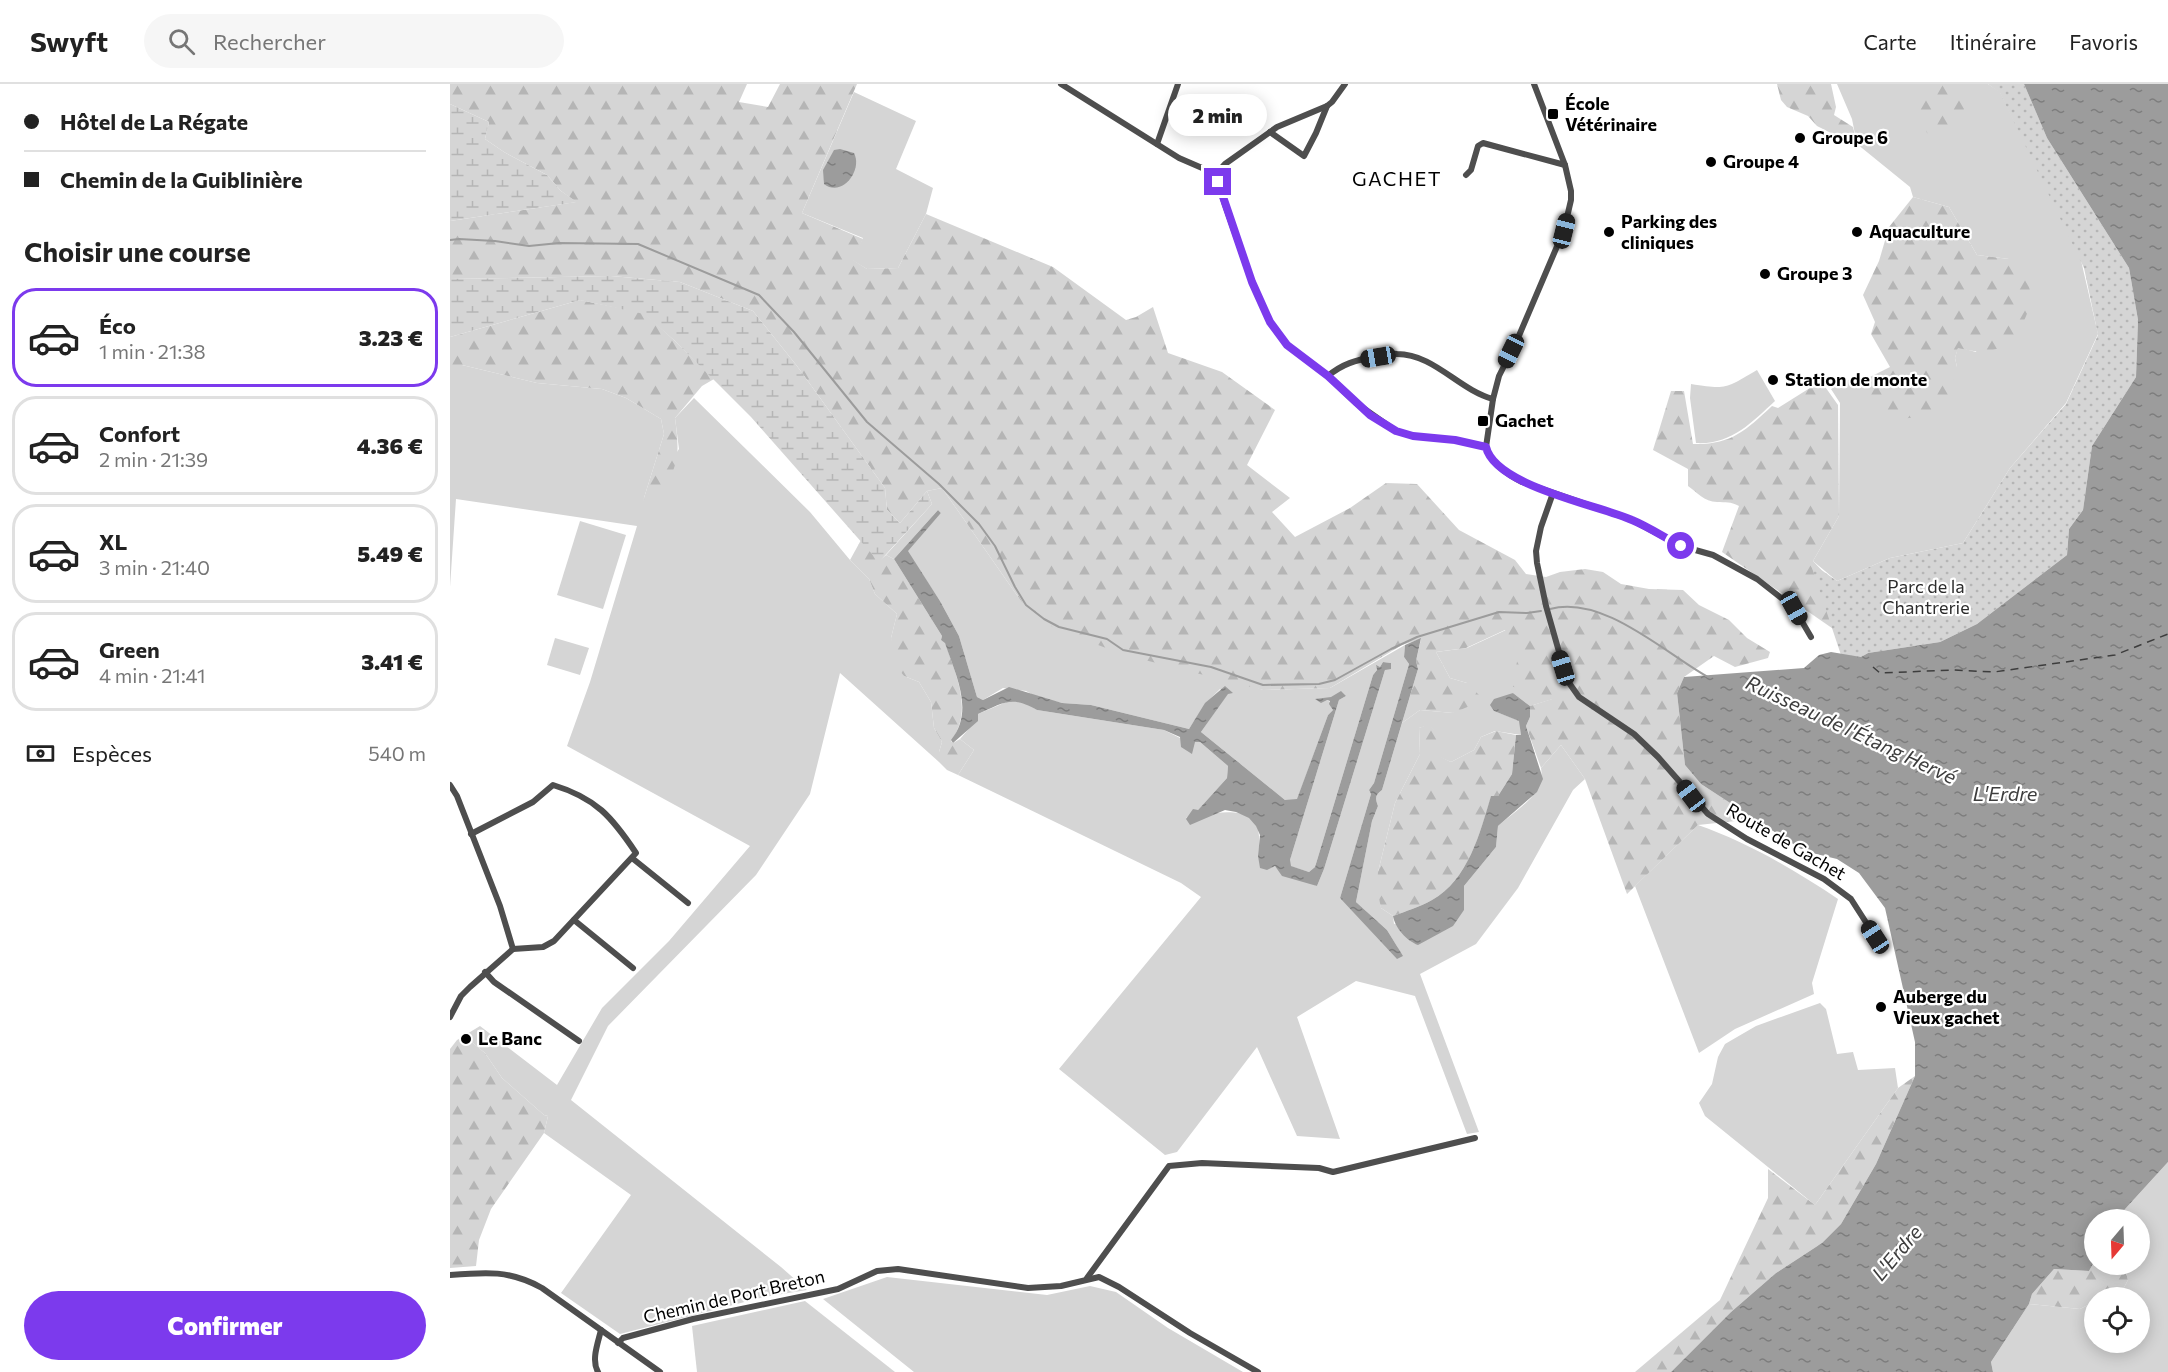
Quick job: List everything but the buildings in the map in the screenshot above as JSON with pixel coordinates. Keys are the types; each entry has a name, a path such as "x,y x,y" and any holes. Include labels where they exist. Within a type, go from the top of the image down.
{"street":[{"path":"1061,84 1179,158 1216,174"},
{"path":"1157,144 1178,84"},
{"path":"1270,132 1304,156 1327,106 1345,84"},
{"path":"1534,84 1565,165 1571,191 1564,231 1499,376 1486,447 1490,457 1513,477 1632,520 1681,546 1713,555 1757,579 1794,608 1811,637"},
{"path":"1216,174 1225,164 1277,127 1327,106"},
{"path":"1466,175 1471,170 1478,146 1483,143 1565,165"},
{"path":"1216,174 1252,282 1270,322 1287,345 1328,376 1356,403 1396,431 1413,436 1455,440 1486,447"},
{"path":"1328,376 1340,366 1362,359 1397,353 1431,364 1478,393 1493,399"},
{"name":"Route de Gachet","path":"1552,493 1536,551 1547,609 1567,680 1579,697 1634,734 1658,757 1708,814 1747,839 1824,879 1851,899 1876,938"},
{"path":"450,785 457,796 500,906 513,949"},
{"path":"450,1017 461,996 513,949 543,947 554,941 636,853 616,823 595,804 553,785 533,802 471,834"},
{"path":"632,858 688,903"},
{"path":"574,920 633,968"},
{"path":"485,972 494,982 579,1041"},
{"path":"1087,1278 1169,1166 1202,1163 1319,1168 1333,1172 1475,1138"},
{"name":"Chemin de Port Breton","path":"618,1343 623,1338 693,1319 838,1289 877,1271 898,1269 1028,1288 1061,1286 1099,1277 1258,1372"},
{"path":"450,1275 488,1272 520,1277 542,1288 660,1372"},
{"path":"598,1372 595,1354 601,1330"}],"green space":[{"path":"450,84 747,84 739,102 768,107 780,84 857,84 802,213 863,239 853,260 867,269 898,268 926,214 1053,267 1126,320 1153,307 1168,353 1222,372 1275,410 1247,465 1290,498 1272,512 1295,537 1350,508 1386,483 1417,484 1459,530 1515,560 1526,574 1546,577 1560,572 1585,569 1603,572 1621,584 1649,589 1683,590 1699,605 1729,620 1747,638 1770,652 1768,658 1735,667 1714,656 1684,677 1677,693 1685,765 1701,784 1755,819 1698,825 1627,894 1585,779 1561,745 1541,768 1526,726 1530,717 1530,706 1552,699 1511,686 1523,638 1511,638 1505,630 1466,648 1436,652 1450,678 1467,683 1484,700 1453,713 1420,710 1402,723 1418,669 1416,661 1421,639 1402,645 1330,688 1263,690 1125,655 1055,629 1021,601 942,488 927,491 900,523 887,510 885,488 797,366 753,311 680,282 611,276 450,279 450,221 576,202 561,191 547,175 485,139 489,122 450,104"},
{"path":"1777,84 1831,84 1836,107 1834,115 1853,127 1857,144 1850,145 1839,141 1831,133 1817,126 1808,116 1787,107 1781,100"},
{"path":"1837,84 1988,84 2000,92 2080,256 2098,334 2066,403 2010,468 1963,543 1890,558 1837,581 1813,561 1839,516 1840,403 1831,389 1858,375 1860,382 1957,367 1955,358 1958,347 1976,352 2009,259 1977,255 1949,207 1913,197 1910,187 1857,144 1852,119"},
{"path":"1916,84 1967,84 1967,98 1962,114 1949,132 1940,135 1927,133 1918,104"},
{"name":"Parc de la Chantrerie","path":"1988,84 2024,84 2047,138 2129,268 2138,320 2136,377 2092,446 2083,510 2069,529 2067,555 1977,624 1940,642 1868,653 1861,657 1841,655 1810,562 1837,581 1890,558 1963,543 2010,468 2066,404 2098,335 2084,268 2000,93"},
{"path":"854,92 916,121 896,169 933,188 926,214 898,268 867,269 852,260 863,238 802,213"},
{"path":"450,104 489,122 485,139 547,175 561,191 577,202 450,221"},
{"path":"1913,197 1949,207 1977,255 2009,259 2027,281 2030,289 2029,309 2014,336 1999,348 1989,351 1973,351 1958,348 1955,358 1957,367 1947,401 1925,416 1885,421 1869,407 1860,382 1890,367 1871,334 1875,322 1863,295 1879,261 1889,227"},
{"path":"611,276 680,282 753,311 797,366 885,488 887,510 900,523 927,491 932,504 879,562 751,417 675,341 644,314 580,300 450,337 450,279"},
{"path":"580,300 644,313 714,379 702,386 675,418 678,445 676,463 655,504 643,501 664,434 661,419 626,398 602,389 537,383 462,365 450,365 450,337"},
{"path":"450,365 462,365 537,383 602,389 626,398 661,419 664,434 643,501 679,449 675,418 694,398 810,512 869,579 875,594 897,614 891,638 904,676 919,682 931,702 934,728 942,742 939,762 840,673 810,794 756,875 608,1026 571,1100 807,1290 764,1297 620,1334 561,1293 631,1195 544,1133 548,1116 502,1078 485,1053 468,1039 457,1040 480,1026 557,1085 602,1008 669,941 750,846 567,746 590,682 637,526 456,499 450,587"},
{"path":"1757,370 1775,401 1740,431 1720,440 1696,443 1690,398 1691,384 1726,386"},
{"path":"1821,381 1838,405 1839,516 1813,561 1844,594 1868,653 1722,552 1739,506 1704,499 1688,486 1688,469 1653,450 1671,391 1684,391 1693,444 1706,444 1737,435 1772,406 1778,408"},
{"path":"942,488 1021,601 1263,690 1330,688 1405,645 1404,657 1409,664 1374,783 1369,790 1371,794 1340,898 1398,948 1387,930 1356,902 1372,821 1378,806 1376,797 1382,790 1402,723 1420,710 1453,713 1467,683 1450,678 1436,652 1467,648 1506,630 1523,638 1553,699 1530,706 1513,693 1494,711 1520,721 1521,735 1495,731 1481,737 1474,750 1451,762 1437,756 1437,734 1429,725 1419,728 1420,754 1395,803 1378,872 1381,908 1393,916 1394,924 1464,910 1464,886 1496,847 1498,826 1534,794 1539,786 1541,768 1561,745 1585,779 1573,790 1518,888 1476,944 1420,974 1479,1132 1467,1134 1415,996 1356,981 1297,1017 1340,1139 1297,1136 1257,1047 1177,1152 1165,1155 1059,1069 1201,897 1181,883 958,775 974,750 960,739 978,714 1011,700 1025,702 1037,710 1164,730 1180,738 1200,742 1228,766 1227,778 1198,810 1186,818 1230,812 1250,818 1256,825 1259,836 1260,864 1274,866 1317,886 1385,670 1391,663 1383,662 1380,667 1376,666 1377,670 1373,675 1315,867 1309,872 1290,866 1339,700 1346,696 1327,700 1333,710 1328,715 1297,800 1285,800 1201,732 1228,693 1220,689 1206,703 1189,729 1091,705 1062,703 1037,697 1026,691 1003,688 983,700 977,697 959,636 940,601 907,551 941,513 938,510 894,559 886,555 932,504 927,491"},
{"path":"580,521 626,535 603,609 557,595"},
{"path":"861,540 879,561 886,555 894,559 942,636 941,640 945,642 962,704 958,729 951,741 953,743 960,739 974,750 958,775 947,770 939,762 942,742 934,728 931,702 919,682 904,676 893,662 891,638 897,614 875,594 869,579 850,560"},
{"path":"555,638 589,648 580,675 547,665"},
{"path":"1429,724 1437,733 1437,755 1451,762 1474,750 1481,737 1496,731 1516,735 1512,774 1498,796 1491,797 1471,854 1455,881 1432,900 1393,916 1381,908 1377,888 1378,872 1395,803 1420,754 1419,728"},
{"path":"1698,825 1770,858 1838,899 1812,983 1814,994 1735,1029 1699,1053 1635,886"},
{"path":"1820,1003 1826,1009 1837,1054 1853,1052 1858,1070 1895,1068 1898,1088 1815,1205 1705,1116 1699,1103 1712,1084 1718,1057 1725,1044 1756,1026"},
{"path":"468,1039 485,1053 502,1078 548,1116 544,1133 491,1209 479,1240 476,1266 450,1268 450,1049 457,1040"},
{"path":"1915,1076 1876,1164 1841,1224 1822,1243 1776,1273 1731,1312 1671,1372 1635,1372 1720,1300 1768,1198 1768,1169 1815,1205 1898,1088"},
{"path":"2168,1162 2168,1372 1993,1372 1991,1362 2029,1304 2080,1309 2084,1307 2084,1353 2150,1353 2150,1287 2124,1287 2128,1280 2127,1275 2150,1275 2150,1209 2125,1209"},
{"path":"2054,1269 2084,1271 2084,1275 2127,1275 2128,1280 2124,1287 2084,1287 2084,1307 2080,1309 2029,1304 2032,1294"},
{"path":"887,1277 1047,1295 1090,1286 1116,1292 1168,1328 1243,1372 914,1372 823,1299"},
{"path":"805,1301 895,1372 697,1372 692,1326"}],"water":[{"name":"L'Erdre","path":"2024,84 2168,84 2168,1162 2125,1209 2084,1209 2084,1271 2054,1269 2032,1294 2029,1304 1991,1362 1993,1372 1671,1372 1731,1312 1776,1273 1822,1243 1841,1224 1876,1164 1915,1076 1915,1042 1885,908 1859,873 1837,859 1804,851 1701,784 1685,765 1677,693 1684,677 1804,668 1819,655 1831,652 1861,657 1868,653 1940,642 1977,624 2067,555 2069,529 2083,510 2092,446 2136,377 2138,320 2129,268 2047,138"},
{"path":"840,149 854,153 856,167 844,185 831,187 824,184 823,170 834,150"},
{"path":"938,510 941,513 908,551 959,636 977,697 983,700 1009,687 1062,703 1091,705 1189,729 1205,703 1225,686 1233,693 1228,694 1201,732 1285,800 1297,799 1328,715 1333,710 1329,704 1330,701 1321,703 1315,699 1331,697 1341,691 1346,696 1339,700 1290,860 1291,866 1309,872 1315,867 1373,675 1377,670 1376,665 1380,667 1383,662 1391,663 1391,669 1385,670 1317,886 1282,876 1275,866 1267,870 1260,868 1258,856 1260,835 1249,818 1225,810 1190,825 1186,819 1193,809 1198,810 1227,778 1228,766 1200,742 1195,742 1192,754 1181,747 1180,737 1164,730 1037,710 1021,703 1008,702 978,714 978,721 953,743 951,740 962,717 958,680 945,643 941,640 942,636 894,559"},
{"path":"1421,638 1416,661 1418,669 1382,790 1376,797 1378,806 1372,821 1356,902 1387,930 1403,956 1397,959 1340,898 1371,794 1369,790 1374,783 1409,664 1404,657 1405,645"},
{"path":"1513,693 1530,706 1530,717 1526,726 1543,779 1537,792 1498,826 1496,847 1464,886 1464,910 1453,926 1418,945 1402,934 1393,916 1432,900 1455,881 1464,868 1477,840 1491,796 1498,796 1512,774 1516,735 1521,735 1519,721 1494,711 1490,705 1494,699"}],"waterway":[{"name":"Ruisseau de l'Étang Hervé","path":"450,240 495,241 529,246 559,243 638,244 759,295 794,332 867,422 939,484 979,524 995,546 1026,605 1059,627 1107,639 1123,650 1211,667 1263,685 1319,684 1335,680 1417,637 1499,612 1541,611"},
{"name":"Ruisseau de l'Étang Hervé","path":"1550,609 1570,607 1591,610 1612,618 1632,628 1708,677"}],"ferry route":[{"path":"1873,667 1880,673 1954,670 1994,672 2115,655 2168,634"}],"place":[{"name":"École Vétérinaire","path":"1553,114"},
{"name":"Groupe 6","path":"1800,138"},
{"name":"Groupe 4","path":"1711,162"},
{"name":"Parking des cliniques","path":"1609,232"},
{"name":"Aquaculture","path":"1857,232"},
{"name":"Groupe 3","path":"1765,274"},
{"name":"Station de monte","path":"1773,380"},
{"name":"Gachet","path":"1483,421"},
{"name":"Auberge du Vieux gachet","path":"1881,1007"},
{"name":"Le Banc","path":"466,1039"}],"district":[{"name":"GACHET","path":"1397,179"}],"route":[{"path":"1218,182 1252,282 1277,333 1287,345 1328,376 1370,415 1396,431 1413,436 1455,440 1486,447 1490,457 1522,482 1632,520 1681,546"}]}
